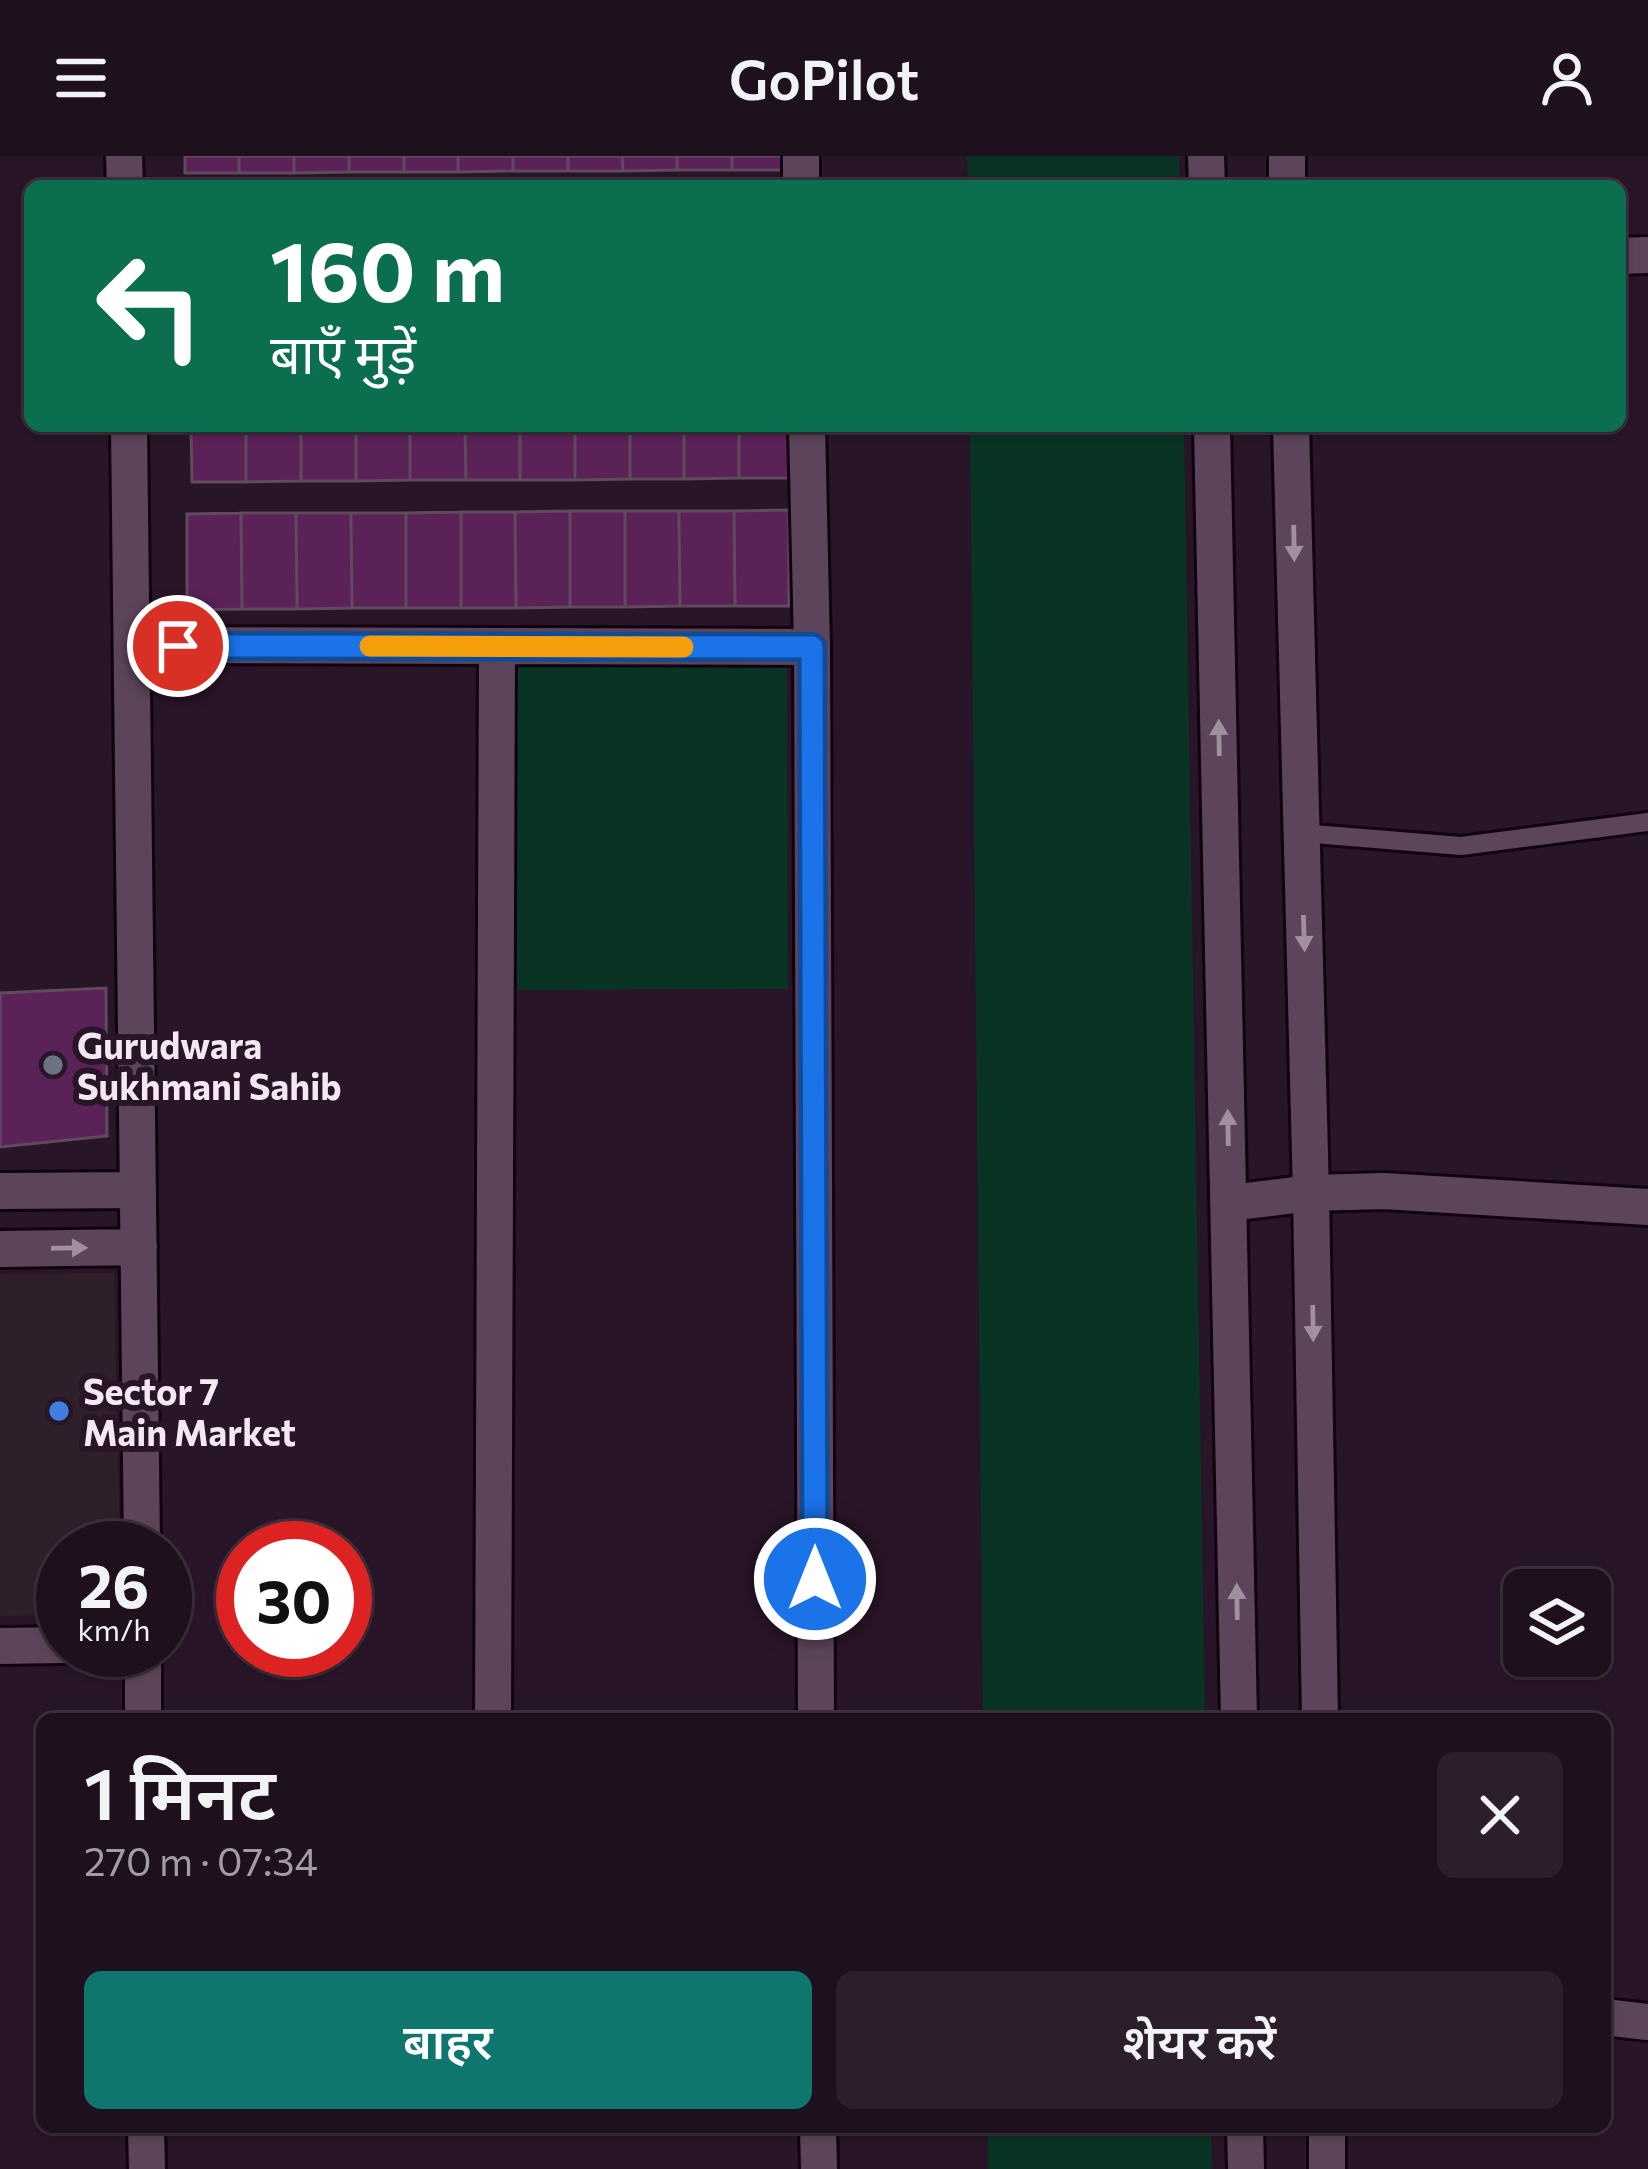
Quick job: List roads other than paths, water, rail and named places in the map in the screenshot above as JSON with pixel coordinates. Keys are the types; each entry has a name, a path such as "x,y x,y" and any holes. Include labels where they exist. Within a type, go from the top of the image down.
{"street":[{"path":"129,432 142,1521"},
{"path":"806,432 812,647 816,1713"},
{"path":"1212,432 1239,1713"},
{"path":"1291,432 1320,1713"},
{"path":"132,645 812,647"},
{"path":"494,1713 497,646"},
{"path":"0,1191 138,1190"},
{"path":"1230,1203 1311,1193 1384,1191 1648,1207"},
{"path":"0,1249 139,1247"},
{"path":"0,1646 36,1646"},
{"path":"143,1677 143,1713"},
{"path":"1611,2018 1648,2021"},
{"path":"146,2133 147,2169"},
{"path":"818,2133 819,2169"},
{"path":"1245,2133 1246,2169"},
{"path":"1327,2133 1327,2169"}],"lane":[{"path":"1301,833 1461,846 1648,822"}],"place":[{"name":"Gurudwara Sukhmani Sahib","path":"53,1065"},
{"name":"Sector 7 Main Market","path":"59,1411"}]}
